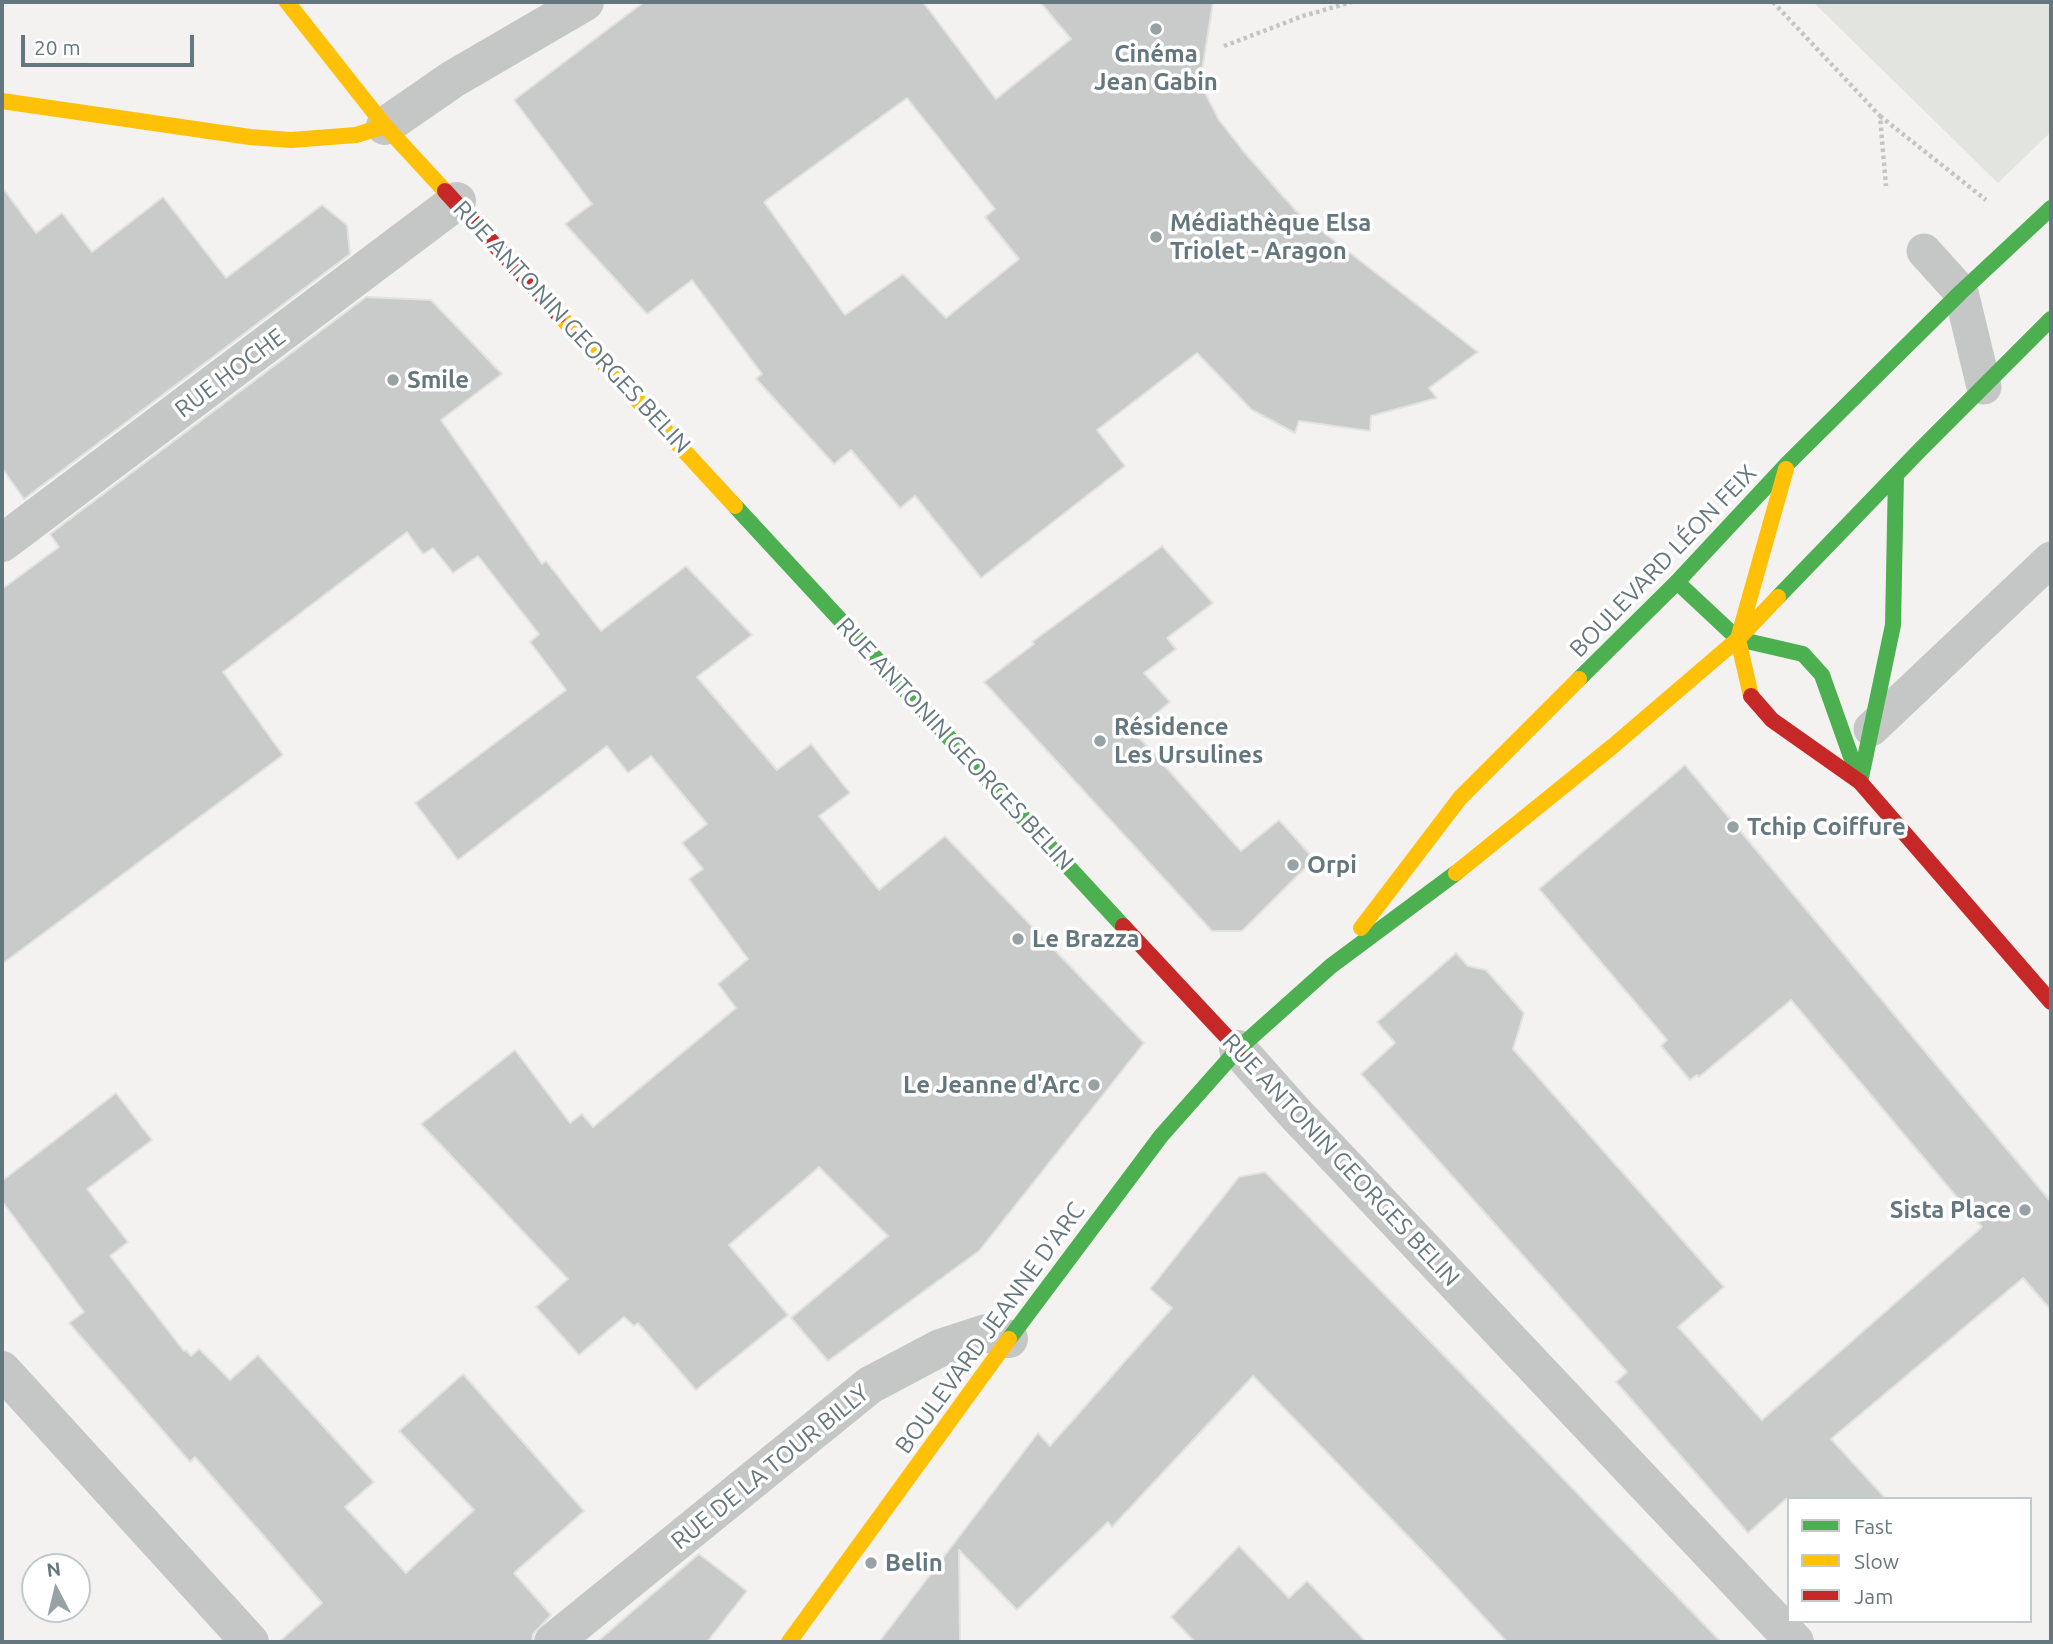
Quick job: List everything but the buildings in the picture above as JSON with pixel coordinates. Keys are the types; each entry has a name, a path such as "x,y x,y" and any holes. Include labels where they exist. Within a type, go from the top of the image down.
{"main road":[{"name":"RUE ANTONIN GEORGES BELIN","path":"287,2 385,126 1238,1049"},
{"path":"2,101 264,138 330,138 356,135 385,126"},
{"name":"BOULEVARD LÉON FEIX","path":"1331,966 1460,798 1677,582 1788,463 1961,292 2051,208"},
{"name":"BOULEVARD LÉON FEIX","path":"1238,1049 1331,966 1483,853 1614,746 1738,639 2051,318"},
{"path":"1788,463 1738,639 1752,699 1772,720 1860,782 2051,1002"},
{"path":"1860,782 1893,625 1896,475"},
{"path":"1677,582 1738,639 1803,654 1822,675 1860,782"},
{"name":"BOULEVARD JEANNE D'ARC","path":"789,1642 1009,1339 1161,1136 1238,1049"}],"street":[{"path":"385,126 453,79 585,2"},
{"name":"RUE HOCHE","path":"2,542 457,201"},
{"name":"RUE ANTONIN GEORGES BELIN","path":"1238,1049 1293,1111 1795,1642"},
{"name":"RUE DE LA TOUR BILLY","path":"553,1642 870,1385 940,1349 986,1333 1009,1339"},
{"path":"2,1370 250,1642"}],"lane":[{"path":"1924,251 1961,292 1984,387"},
{"path":"1871,729 2051,559"}],"path":[{"path":"1224,46 1303,16 1352,2"},
{"path":"1773,2 1880,116 1987,201"},
{"path":"1880,116 1886,186"}],"shaded area":[{"path":"1813,2 2051,2 2051,132 1998,183"}],"traffic: fast":[{"path":"1579,679 1677,582 1788,463 1961,292 2051,208"},
{"path":"1778,597 2051,319"},
{"path":"1860,782 1893,625 1896,475"},
{"path":"735,506 1123,926"},
{"path":"1677,582 1738,639 1803,654 1822,675 1860,782"},
{"path":"1009,1339 1161,1136 1238,1049 1331,966 1456,873"}],"traffic: slow":[{"path":"287,2 385,126 445,191"},
{"path":"2,101 250,137 291,140 356,135 385,126"},
{"path":"559,315 735,506"},
{"path":"1751,696 1738,639 1786,469"},
{"path":"1456,873 1613,746 1738,639 1778,597"},
{"path":"1361,928 1460,798 1579,679"},
{"path":"789,1642 1009,1339"}],"traffic: jam":[{"path":"445,191 559,315"},
{"path":"1751,696 1772,720 1860,782 2051,1002"},
{"path":"1123,926 1238,1049"}],"place":[{"name":"Cinéma Jean Gabin","path":"1156,29"},
{"name":"Médiathèque Elsa Triolet - Aragon","path":"1156,237"},
{"name":"Smile","path":"393,380"},
{"name":"Résidence Les Ursulines","path":"1100,741"},
{"name":"Tchip Coiffure","path":"1733,827"},
{"name":"Orpi","path":"1293,865"},
{"name":"Le Brazza","path":"1018,939"},
{"name":"Le Jeanne d'Arc","path":"1094,1085"},
{"name":"Sista Place","path":"2025,1210"},
{"name":"Belin","path":"871,1563"}]}
